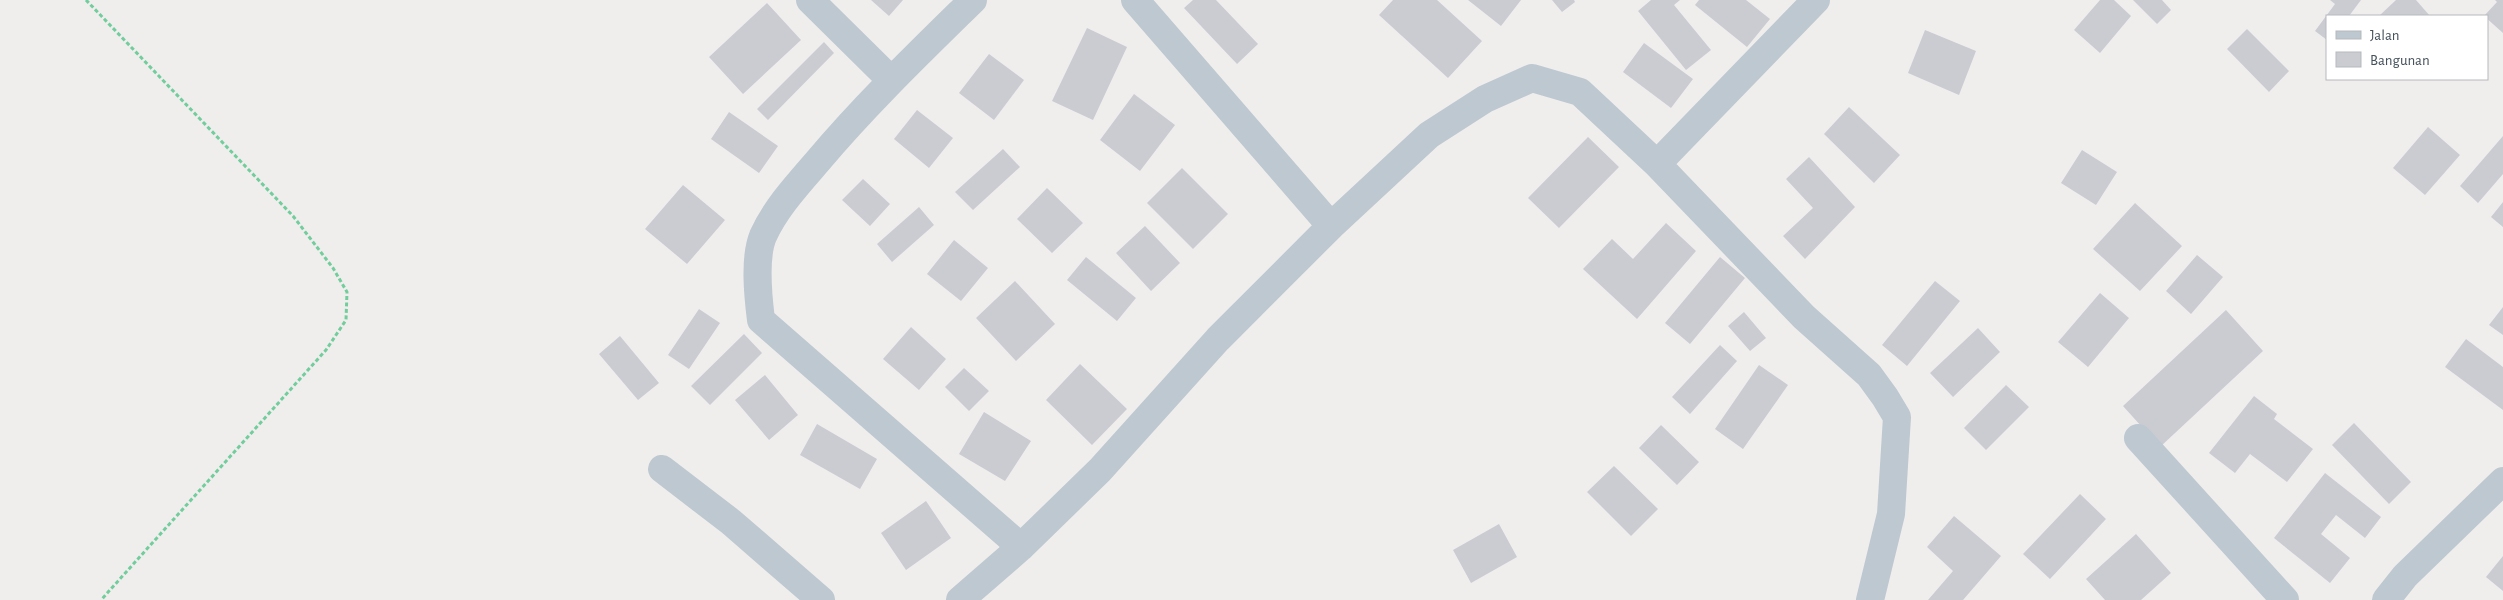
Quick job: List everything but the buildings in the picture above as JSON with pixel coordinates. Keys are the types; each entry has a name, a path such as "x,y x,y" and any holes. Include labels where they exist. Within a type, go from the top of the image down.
{"street":[{"path":"810,0 892,80"},
{"path":"973,0 892,80 836,140 788,196 763,238 757,281 761,320 1021,547"},
{"path":"1135,0 1330,226"},
{"path":"1657,164 1816,0"},
{"path":"960,600 1021,547 1100,470 1218,339 1330,226 1429,135 1485,99 1532,78 1580,92 1657,164 1804,317 1869,375 1897,418 1891,514 1870,600"},
{"path":"2138,438 2285,600"},
{"path":"662,469 731,522 821,600"},
{"path":"2386,600 2405,576 2503,481"}],"path":[{"path":"86,0 293,216 333,268 347,292 346,320 326,350 101,600"}]}
